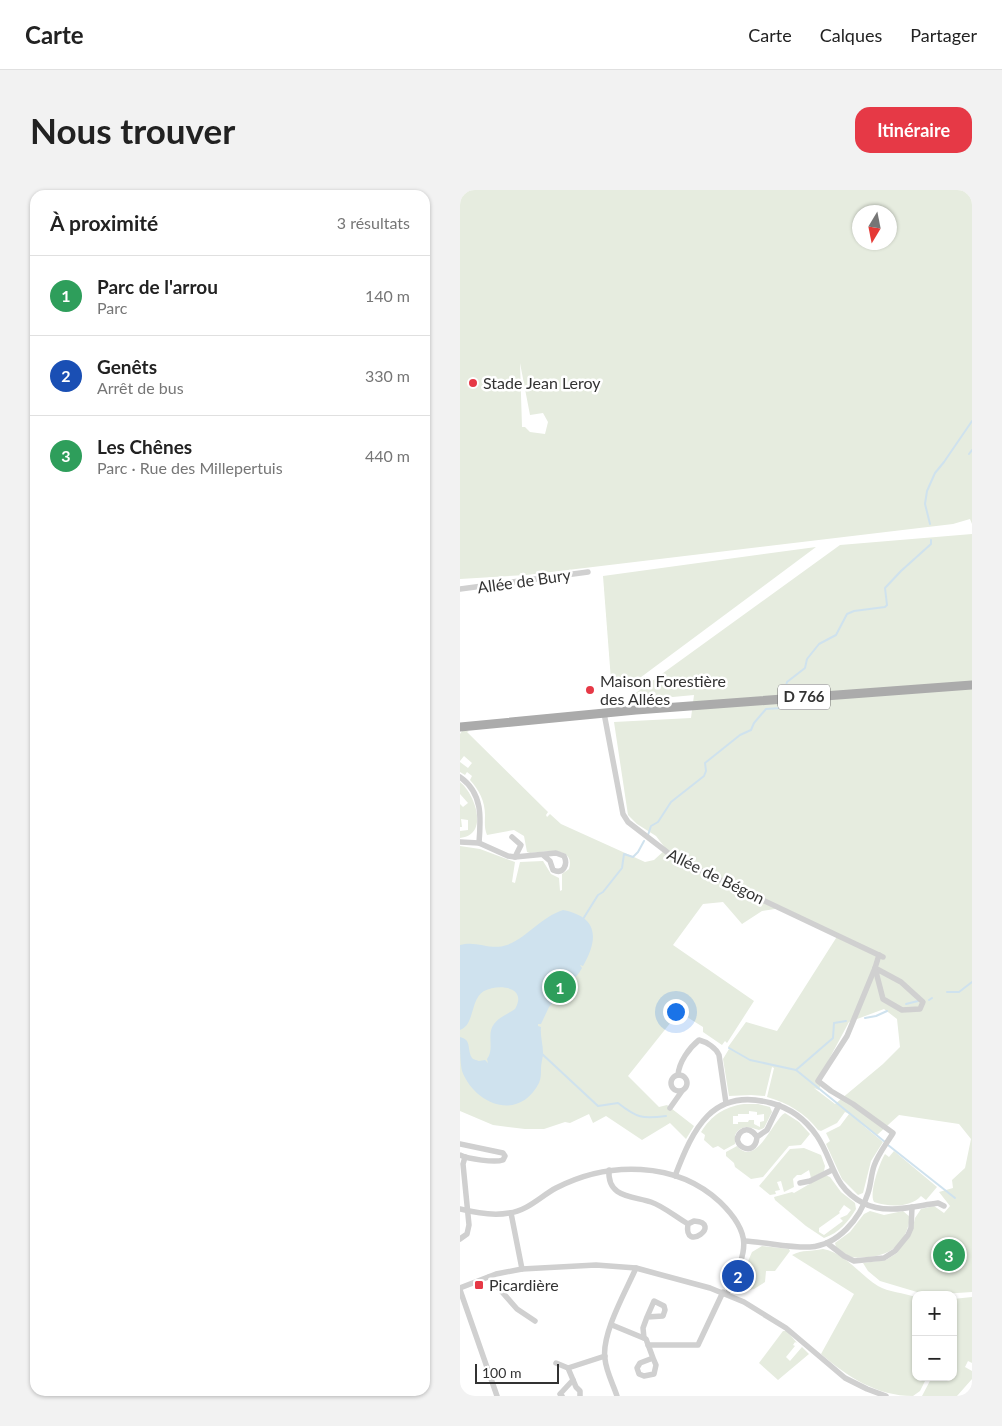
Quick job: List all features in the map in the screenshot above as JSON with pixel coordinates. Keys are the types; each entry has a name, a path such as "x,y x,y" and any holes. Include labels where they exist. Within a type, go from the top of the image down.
{"main road":[{"name":"D 766","path":"460,728 604,713 972,685"}],"street":[{"name":"Allée de Bury","path":"460,590 588,572"},
{"name":"Allée de Bégon","path":"604,713 623,814 628,822 676,859 881,956 874,968"},
{"path":"460,777 473,789 478,801 481,820 479,843"},
{"path":"512,837 521,845 515,857"},
{"path":"460,842 479,843 508,856 544,854"},
{"path":"874,968 901,982 923,1002 920,1009 902,1010 883,998 874,968"},
{"path":"744,1241 810,1247 827,1243 848,1228 864,1204 874,1166 893,1132 853,1104 830,1091 818,1081 847,1036 874,968"},
{"path":"678,1075 681,1062 696,1042 703,1041 717,1050 719,1055 726,1103"},
{"path":"670,1108 687,1087 684,1076 678,1075 673,1077 670,1082 672,1088 676,1092 682,1091"},
{"path":"675,1176 699,1127 711,1113 726,1103 735,1100 755,1100 779,1105 796,1114 817,1136 838,1182 845,1190 864,1204 886,1209 938,1203 944,1206"},
{"path":"757,1137 768,1130 779,1105"},
{"path":"460,1239 467,1234 469,1229 462,1156 463,1144 503,1153 505,1156 503,1160 495,1162 462,1156"},
{"path":"460,1209 492,1214 511,1213 534,1203 567,1183 609,1170 642,1169 675,1176 692,1182 720,1203 737,1220 743,1233 744,1241 741,1263 698,1345 648,1345"},
{"path":"609,1170 608,1176 611,1184 623,1196 652,1202 688,1224"},
{"path":"800,1183 810,1181 832,1170"},
{"path":"827,1243 849,1259 884,1258 895,1251 908,1235 911,1228 912,1207"},
{"path":"511,1213 522,1269"},
{"path":"497,1396 460,1289 489,1277 522,1269 588,1265 636,1268 725,1293 752,1306 779,1323 845,1378 867,1390 886,1396"},
{"path":"617,1396 604,1348 636,1268"},
{"path":"489,1277 517,1308 535,1321"},
{"path":"647,1318 643,1328 644,1338 653,1358"},
{"path":"612,1325 644,1338"},
{"path":"556,1363 568,1368 605,1356"},
{"path":"568,1368 576,1387 580,1391 580,1396"},
{"path":"562,1396 560,1394 573,1380"}],"shaded area":[{"path":"460,190 972,190 972,524 970,519 953,524 526,575 460,579","holes":["520,363 530,415 543,413 548,422 545,434 530,432 525,427 522,427"]},
{"path":"972,534 972,1292 914,1291 880,1281 868,1271 863,1263 886,1260 897,1253 913,1227 915,1218 921,1209 934,1206 944,1213 950,1206 939,1192 953,1188 952,1180 965,1168 971,1139 959,1124 899,1115 877,1135 860,1123 883,1142 871,1161 863,1193 858,1195 842,1179 826,1144 830,1141 826,1133 840,1126 849,1114 845,1112 837,1123 821,1131 818,1130 796,1109 767,1097 774,1068 772,1067 765,1096 729,1096 723,1059 729,1049 732,1050 728,1047 746,1022 777,1031 838,935 781,908 762,911 742,924 723,902 703,904 673,945 754,1001 727,1043 725,1041 722,1045 703,1032 703,1027 679,1012 628,1076 659,1107 667,1105 694,1126 686,1139 670,1123 642,1140 606,1116 593,1123 589,1114 570,1123 565,1122 544,1129 525,1129 493,1125 460,1111 460,846 480,849 515,862 512,882 515,883 520,862 543,861 551,874 559,878 560,891 562,890 562,874 569,869 570,861 568,856 563,853 550,851 527,852 524,836 514,830 487,835 485,810 481,796 470,780 472,776 467,772 465,775 460,772 460,762 468,768 472,763 464,756 460,761 460,734 462,731 469,731 467,732 548,812 547,817 550,814 561,824 645,862 654,860 666,849 656,836 637,824 628,815 614,722 691,718 694,695 630,701 630,697 840,545","holes":["884,1009 897,1019 900,1047 883,1064 835,1104 814,1088 819,1090 827,1063 849,1022"]},
{"path":"816,547 625,689 611,680 603,576"},
{"path":"460,782 471,795 475,804 477,822 475,830 469,835 460,838 460,831 468,830 468,820 461,819 462,827 460,827 460,804 463,807 468,803 460,794"},
{"path":"758,1104 770,1107 772,1112 764,1128 759,1130 749,1127 740,1129 735,1135 735,1144 724,1150 718,1146 713,1148 704,1140 705,1135 701,1132 714,1116 737,1105","holes":["749,1111 757,1112 757,1115 764,1114 764,1121 760,1122 760,1127 754,1124 754,1120 733,1124 733,1116 749,1114"]},
{"path":"785,1113 799,1122 810,1134 801,1145 789,1146 763,1177 751,1179 735,1167 734,1163 726,1156 726,1152 737,1146 744,1151 751,1151 758,1147"},
{"path":"804,1148 821,1155 825,1166 824,1171 811,1178 809,1170 801,1175 797,1175 793,1179 794,1187 784,1192 781,1181 777,1182 780,1190 775,1191 776,1194 770,1195 759,1186 790,1149"},
{"path":"894,1151 937,1187 926,1200 921,1196 911,1203 899,1205 886,1205 874,1202 875,1178 880,1164 885,1154 889,1157"},
{"path":"825,1175 830,1177 841,1192 855,1203 856,1209 843,1226 824,1238 806,1226 775,1200 774,1197 794,1193","holes":["844,1205 851,1210 847,1215 840,1218 843,1221 824,1235 819,1232 819,1228 840,1213"]},
{"path":"870,1211 884,1215 903,1211 910,1217 906,1233 892,1250 878,1256 851,1257 836,1247 835,1243 850,1232 864,1214"},
{"path":"762,1246 789,1249 790,1251 775,1271 766,1271 765,1282 754,1289 745,1291 737,1287 752,1252"},
{"path":"823,1249 831,1251 845,1259 878,1286 886,1290 912,1296 912,1381 925,1381 920,1391 913,1396 887,1393 875,1389 852,1377 821,1354 854,1294 792,1255"},
{"path":"972,1297 972,1363 968,1361 965,1367 972,1371 972,1379 957,1396 922,1396 930,1381 957,1381 957,1299"},
{"path":"783,1331 787,1331 797,1343 795,1342 793,1345 795,1346 786,1357 790,1361 802,1347 809,1354 778,1380 759,1363"}],"water":[{"path":"563,910 575,913 589,923 592,930 592,946 583,966 580,965 582,968 579,973 549,1007 541,1024 538,1024 541,1027 543,1053 539,1083 530,1095 520,1102 509,1105 487,1100 468,1083 462,1071 460,1037 467,1041 473,1059 485,1060 488,1063 492,1028 498,1019 515,1009 518,996 515,992 504,987 484,991 476,1000 468,1023 460,1030 460,945 472,944 501,947 507,945 522,937 548,917"}],"waterway":[{"path":"930,524 925,504 927,491 935,473 972,421"},
{"path":"969,454 972,450"},
{"path":"785,690 787,682 805,668 807,659 819,644 836,635 847,614 854,611 885,607 887,605 885,588 931,544 931,540"},
{"path":"648,835 651,826 658,822 671,802 704,776 706,771 705,763 740,735 751,730 754,723 766,709 782,708"},
{"path":"583,919 598,895 603,892 622,868 624,854 633,857 644,841"},
{"path":"947,992 959,992 972,982"},
{"path":"906,1004 918,1001"},
{"path":"865,1018 887,1011"},
{"path":"796,1070 833,1038 834,1023 846,1021"},
{"path":"729,1048 750,1060 796,1070 885,1142"},
{"path":"541,1053 598,1106 618,1103 630,1112 640,1116 666,1116"},
{"path":"888,1145 955,1198"}],"place":[{"name":"Stade Jean Leroy","path":"473,383"},
{"name":"Maison Forestière des Allées","path":"590,690"},
{"name":"Parc de l'arrou","path":"560,987"},
{"name":"Les Chênes","path":"949,1255"},
{"name":"Genêts","path":"738,1276"},
{"name":"Picardière","path":"479,1285"}]}
